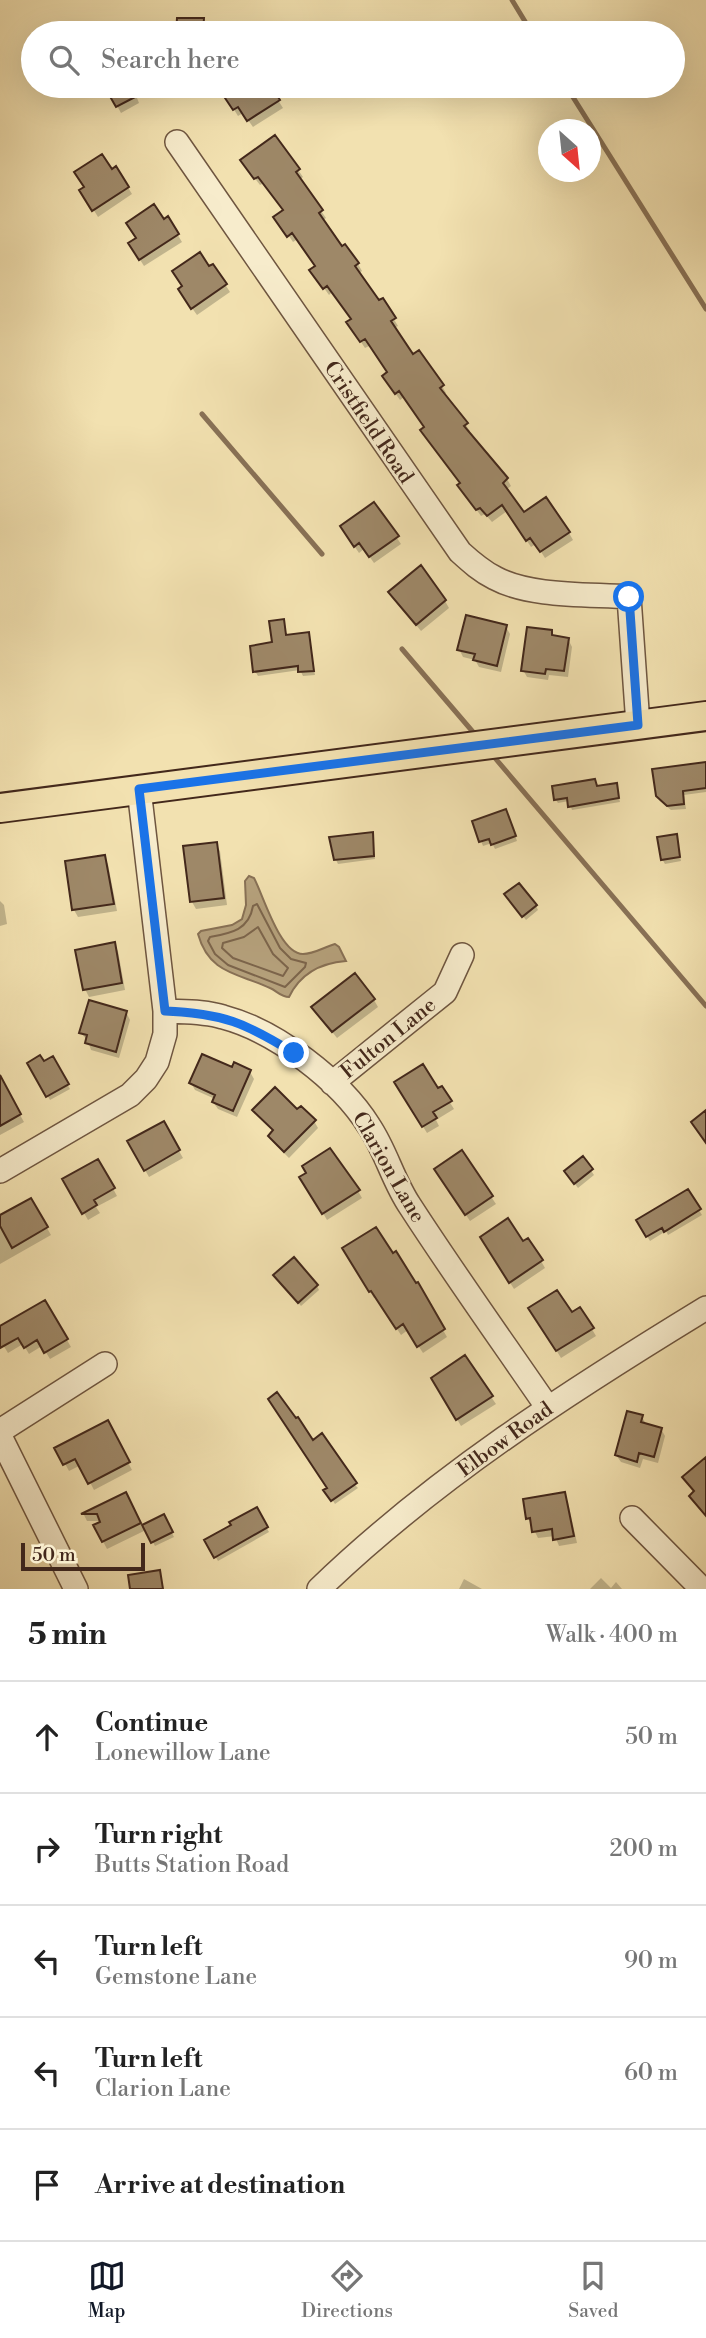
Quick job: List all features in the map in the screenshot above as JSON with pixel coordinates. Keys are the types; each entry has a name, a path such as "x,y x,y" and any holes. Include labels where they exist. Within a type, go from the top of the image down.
{"main road":[{"path":"0,808 706,716"}],"street":[{"name":"Cristfield Road","path":"177,142 460,552 479,569 516,586 629,597 638,725"},
{"path":"0,1171 130,1095 146,1079 157,1062 165,1034 165,1011 139,789"},
{"name":"Fulton Lane","path":"332,1083 445,992 462,955"},
{"name":"Clarion Lane","path":"165,1011 200,1012 239,1022 294,1053 332,1083 368,1123 408,1203 548,1408"},
{"name":"Elbow Road","path":"318,1589 370,1541 548,1408 706,1308"},
{"path":"0,1431 105,1364"},
{"path":"0,1436 76,1589"},
{"path":"632,1518 702,1589"}],"water":[{"path":"249,876 254,878 287,945 295,952 307,954 335,944 346,961 328,964 312,971 299,982 289,997 217,965 209,957 198,934 201,931 232,925 242,919 246,905 245,881"}],"building":[{"path":"177,18 204,18 204,21 177,21"},
{"path":"111,98 133,98 116,107"},
{"path":"225,98 280,100 247,121 238,107 233,110"},
{"path":"275,135 300,169 296,172 323,210 319,213 342,246 345,244 359,263 355,266 379,300 383,298 396,318 391,321 413,354 419,350 444,385 440,388 468,423 464,426 508,478 503,483 524,512 546,497 570,532 540,552 530,538 526,541 502,505 487,516 480,508 476,510 457,485 460,483 420,430 424,427 399,391 395,394 382,376 387,372 365,339 360,342 346,322 351,319 327,286 323,289 309,270 315,266 292,233 287,237 273,217 283,210 258,177 254,179 240,160"},
{"path":"102,154 112,169 116,166 129,187 92,211 79,190 84,187 74,172"},
{"path":"154,204 164,219 168,216 179,234 139,260 128,243 136,238 126,223"},
{"path":"200,252 209,266 213,264 227,284 191,309 178,289 182,286 172,271"},
{"path":"374,502 399,536 369,557 359,543 354,547 340,526"},
{"path":"421,565 446,600 416,625 388,592"},
{"path":"466,615 507,625 497,666 473,660 475,654 457,650"},
{"path":"284,619 286,635 309,632 314,671 298,672 298,666 253,672 250,646 272,642 269,621"},
{"path":"527,627 552,630 552,635 569,638 564,671 546,669 545,674 521,671"},
{"path":"706,762 706,788 683,791 684,804 667,806 656,796 652,769"},
{"path":"595,779 597,786 617,783 619,798 568,807 567,798 554,800 552,786"},
{"path":"506,809 516,836 491,845 489,839 479,842 472,821"},
{"path":"373,832 374,856 334,860 329,837"},
{"path":"677,834 680,857 661,860 657,837"},
{"path":"217,842 224,898 190,902 183,846"},
{"path":"105,855 114,904 72,910 65,861"},
{"path":"519,883 537,905 522,917 504,894"},
{"path":"115,942 122,983 83,990 75,950"},
{"path":"355,973 375,999 332,1032 311,1007"},
{"path":"89,1000 127,1011 116,1052 85,1043 87,1035 79,1033"},
{"path":"202,1054 232,1067 234,1062 251,1070 233,1111 212,1102 215,1095 189,1083"},
{"path":"40,1055 44,1061 53,1056 69,1084 46,1097 27,1063"},
{"path":"423,1064 438,1088 442,1086 452,1101 433,1112 437,1118 422,1127 394,1082"},
{"path":"0,1075 21,1114 0,1126"},
{"path":"275,1087 297,1109 301,1106 316,1120 284,1152 268,1136 273,1130 252,1110"},
{"path":"706,1110 706,1143 691,1122"},
{"path":"164,1121 180,1150 144,1171 127,1141"},
{"path":"330,1148 360,1190 322,1214 299,1177 306,1173 302,1166"},
{"path":"462,1150 493,1196 465,1215 434,1169"},
{"path":"583,1156 593,1169 574,1184 564,1171"},
{"path":"98,1159 115,1188 94,1200 97,1205 82,1214 62,1179"},
{"path":"688,1189 701,1209 664,1232 662,1228 646,1237 636,1220"},
{"path":"31,1198 48,1227 12,1248 0,1226 0,1215"},
{"path":"508,1218 523,1241 528,1238 543,1260 509,1283 480,1237"},
{"path":"376,1227 393,1253 396,1251 416,1283 418,1282 445,1329 417,1347 403,1324 396,1329 342,1248"},
{"path":"294,1257 318,1285 298,1303 273,1275"},
{"path":"557,1290 572,1312 580,1307 594,1328 556,1351 528,1308"},
{"path":"45,1300 68,1339 44,1353 37,1340 24,1348 18,1338 0,1348 0,1326"},
{"path":"465,1355 493,1396 456,1420 431,1378"},
{"path":"277,1392 313,1440 322,1433 357,1483 331,1501 323,1490 327,1488 268,1399"},
{"path":"627,1411 643,1415 641,1422 662,1428 654,1457 639,1453 637,1462 615,1455"},
{"path":"108,1420 130,1462 88,1484 75,1459 63,1465 54,1448"},
{"path":"706,1457 706,1516 689,1496 694,1491 682,1477"},
{"path":"126,1492 141,1523 102,1542 93,1525 100,1522 97,1514 81,1514"},
{"path":"565,1492 574,1536 553,1540 552,1529 532,1532 530,1518 526,1519 523,1499"},
{"path":"257,1507 268,1527 214,1558 204,1540"},
{"path":"164,1514 173,1532 151,1543 142,1525"},
{"path":"160,1570 163,1589 130,1589 128,1575"}],"waterway":[{"path":"512,0 525,21"},
{"path":"574,98 706,309"},
{"path":"202,414 322,554"},
{"path":"402,649 473,732"},
{"path":"495,758 706,1006"}],"route":[{"path":"294,1053 239,1022 200,1012 165,1011 139,789 638,725 629,597"}]}
